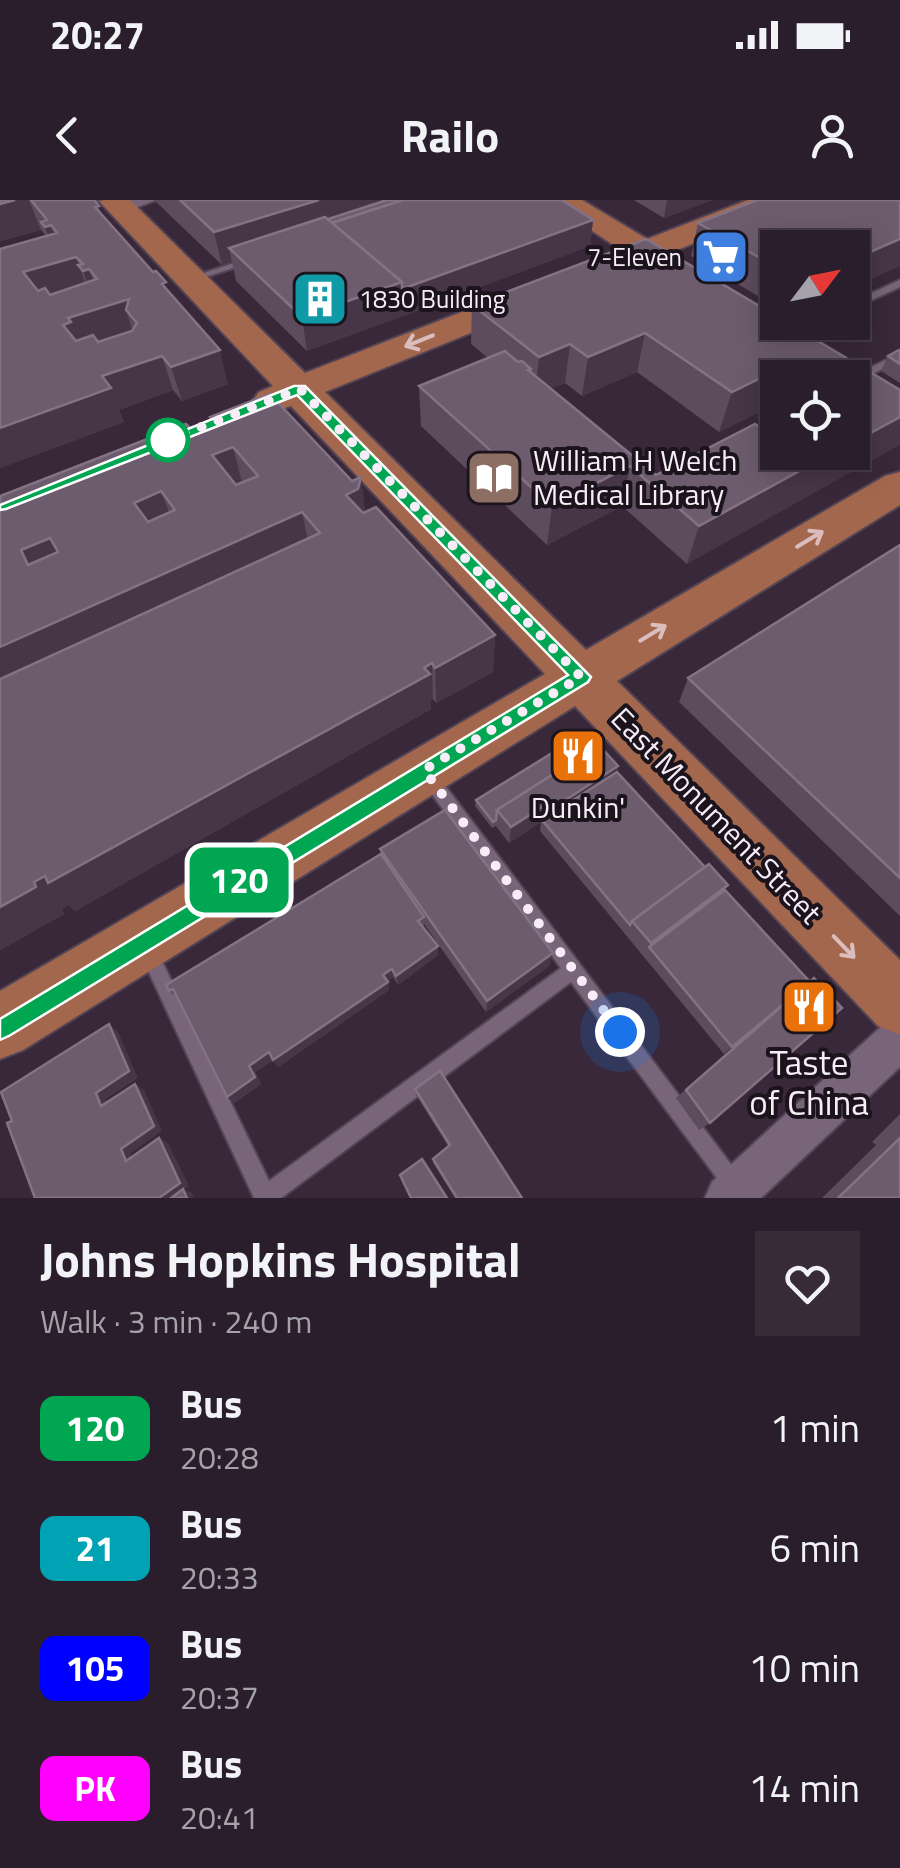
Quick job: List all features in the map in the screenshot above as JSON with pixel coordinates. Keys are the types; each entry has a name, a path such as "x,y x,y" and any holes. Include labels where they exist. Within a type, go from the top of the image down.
{"main road":[{"path":"560,200 693,281"},
{"path":"241,412 774,200"},
{"name":"East Monument Street","path":"127,202 191,279 900,1004"},
{"path":"754,319 760,323"},
{"path":"788,340 821,360"},
{"path":"0,1027 900,486"}],"street":[{"path":"733,1193 900,1038"}],"lane":[{"path":"191,279 269,255"},
{"path":"870,297 900,283"},
{"path":"870,368 900,356"},
{"path":"424,770 733,1193"},
{"path":"142,940 265,1197 573,970"}],"building":[{"path":"31,200 94,200 99,206 95,207 166,282 162,284 220,350 171,367 162,356 102,376 111,388 0,428 0,249 57,233 51,225 45,227 41,222 47,220","holes":["76,257 83,264 78,265 83,271 89,269 97,279 50,295 45,288 38,291 23,272","129,299 126,310 137,323 132,331 98,342 93,335 76,341 63,325 71,322 68,318"]},
{"path":"180,200 319,200 214,232"},
{"path":"387,200 403,200 332,223 328,219"},
{"path":"403,200 562,200 593,220 402,289 402,282 332,223"},
{"path":"757,200 900,200 900,239 870,252 870,230 760,230 760,258 698,223"},
{"path":"325,217 402,282 302,317 229,248"},
{"path":"646,239 760,306 760,340 816,340 850,360 760,360 760,378 732,392 645,333 588,357 570,344 539,357 472,305"},
{"path":"899,350 900,364 888,356"},
{"path":"505,351 522,361 656,475 755,424 760,427 760,470 801,470 699,526 630,466 552,506 419,386"},
{"path":"870,372 900,390 900,417 870,433"},
{"path":"270,394 352,481 361,477 358,489 346,495 363,513 376,507 495,635 435,668 432,663 424,668 430,674 48,883 45,876 34,882 36,887 0,907 0,679 320,533 302,512 0,647 0,496 186,424 192,430 214,422 210,417","holes":["233,447 258,476 236,485 212,455","161,491 175,510 148,522 134,503","50,538 58,552 28,565 21,550"]},
{"path":"900,545 900,878 688,678"},
{"path":"578,737 590,751 497,810 493,822 476,800"},
{"path":"599,745 618,766 558,805 553,800 511,827 497,810"},
{"path":"617,772 705,867 630,925 542,820"},
{"path":"445,810 553,953 487,1001 380,849"},
{"path":"381,854 424,917 418,921 438,946 396,976 392,969 387,972 383,975 388,982 273,1060 269,1052 249,1066 255,1077 227,1097 173,989 169,991 166,985"},
{"path":"709,864 728,885 651,943 632,921"},
{"path":"725,890 810,982 732,1047 649,947"},
{"path":"814,978 842,1008 710,1123 686,1090"},
{"path":"109,1024 129,1071 96,1093 101,1106 135,1084 154,1126 121,1149 126,1161 159,1138 180,1183 159,1198 35,1198 7,1123 12,1121 1,1092"},
{"path":"440,1071 522,1198 457,1198 433,1159 450,1145 415,1089"},
{"path":"900,1138 900,1198 838,1198"},
{"path":"422,1159 447,1198 411,1198 400,1175"},
{"path":"183,1189 187,1198 171,1198"}],"bus line":[{"name":"120","path":"0,505 300,389 581,677 0,1027"}],"place":[{"name":"7-Eleven","path":"721,257"},
{"name":"1830 Building","path":"320,299"},
{"name":"William H Welch Medical Library","path":"494,478"},
{"name":"Dunkin'","path":"578,756"},
{"name":"Taste of China","path":"809,1007"}],"route":[{"path":"168,440 300,389 581,677 424,770 620,1032"}]}
